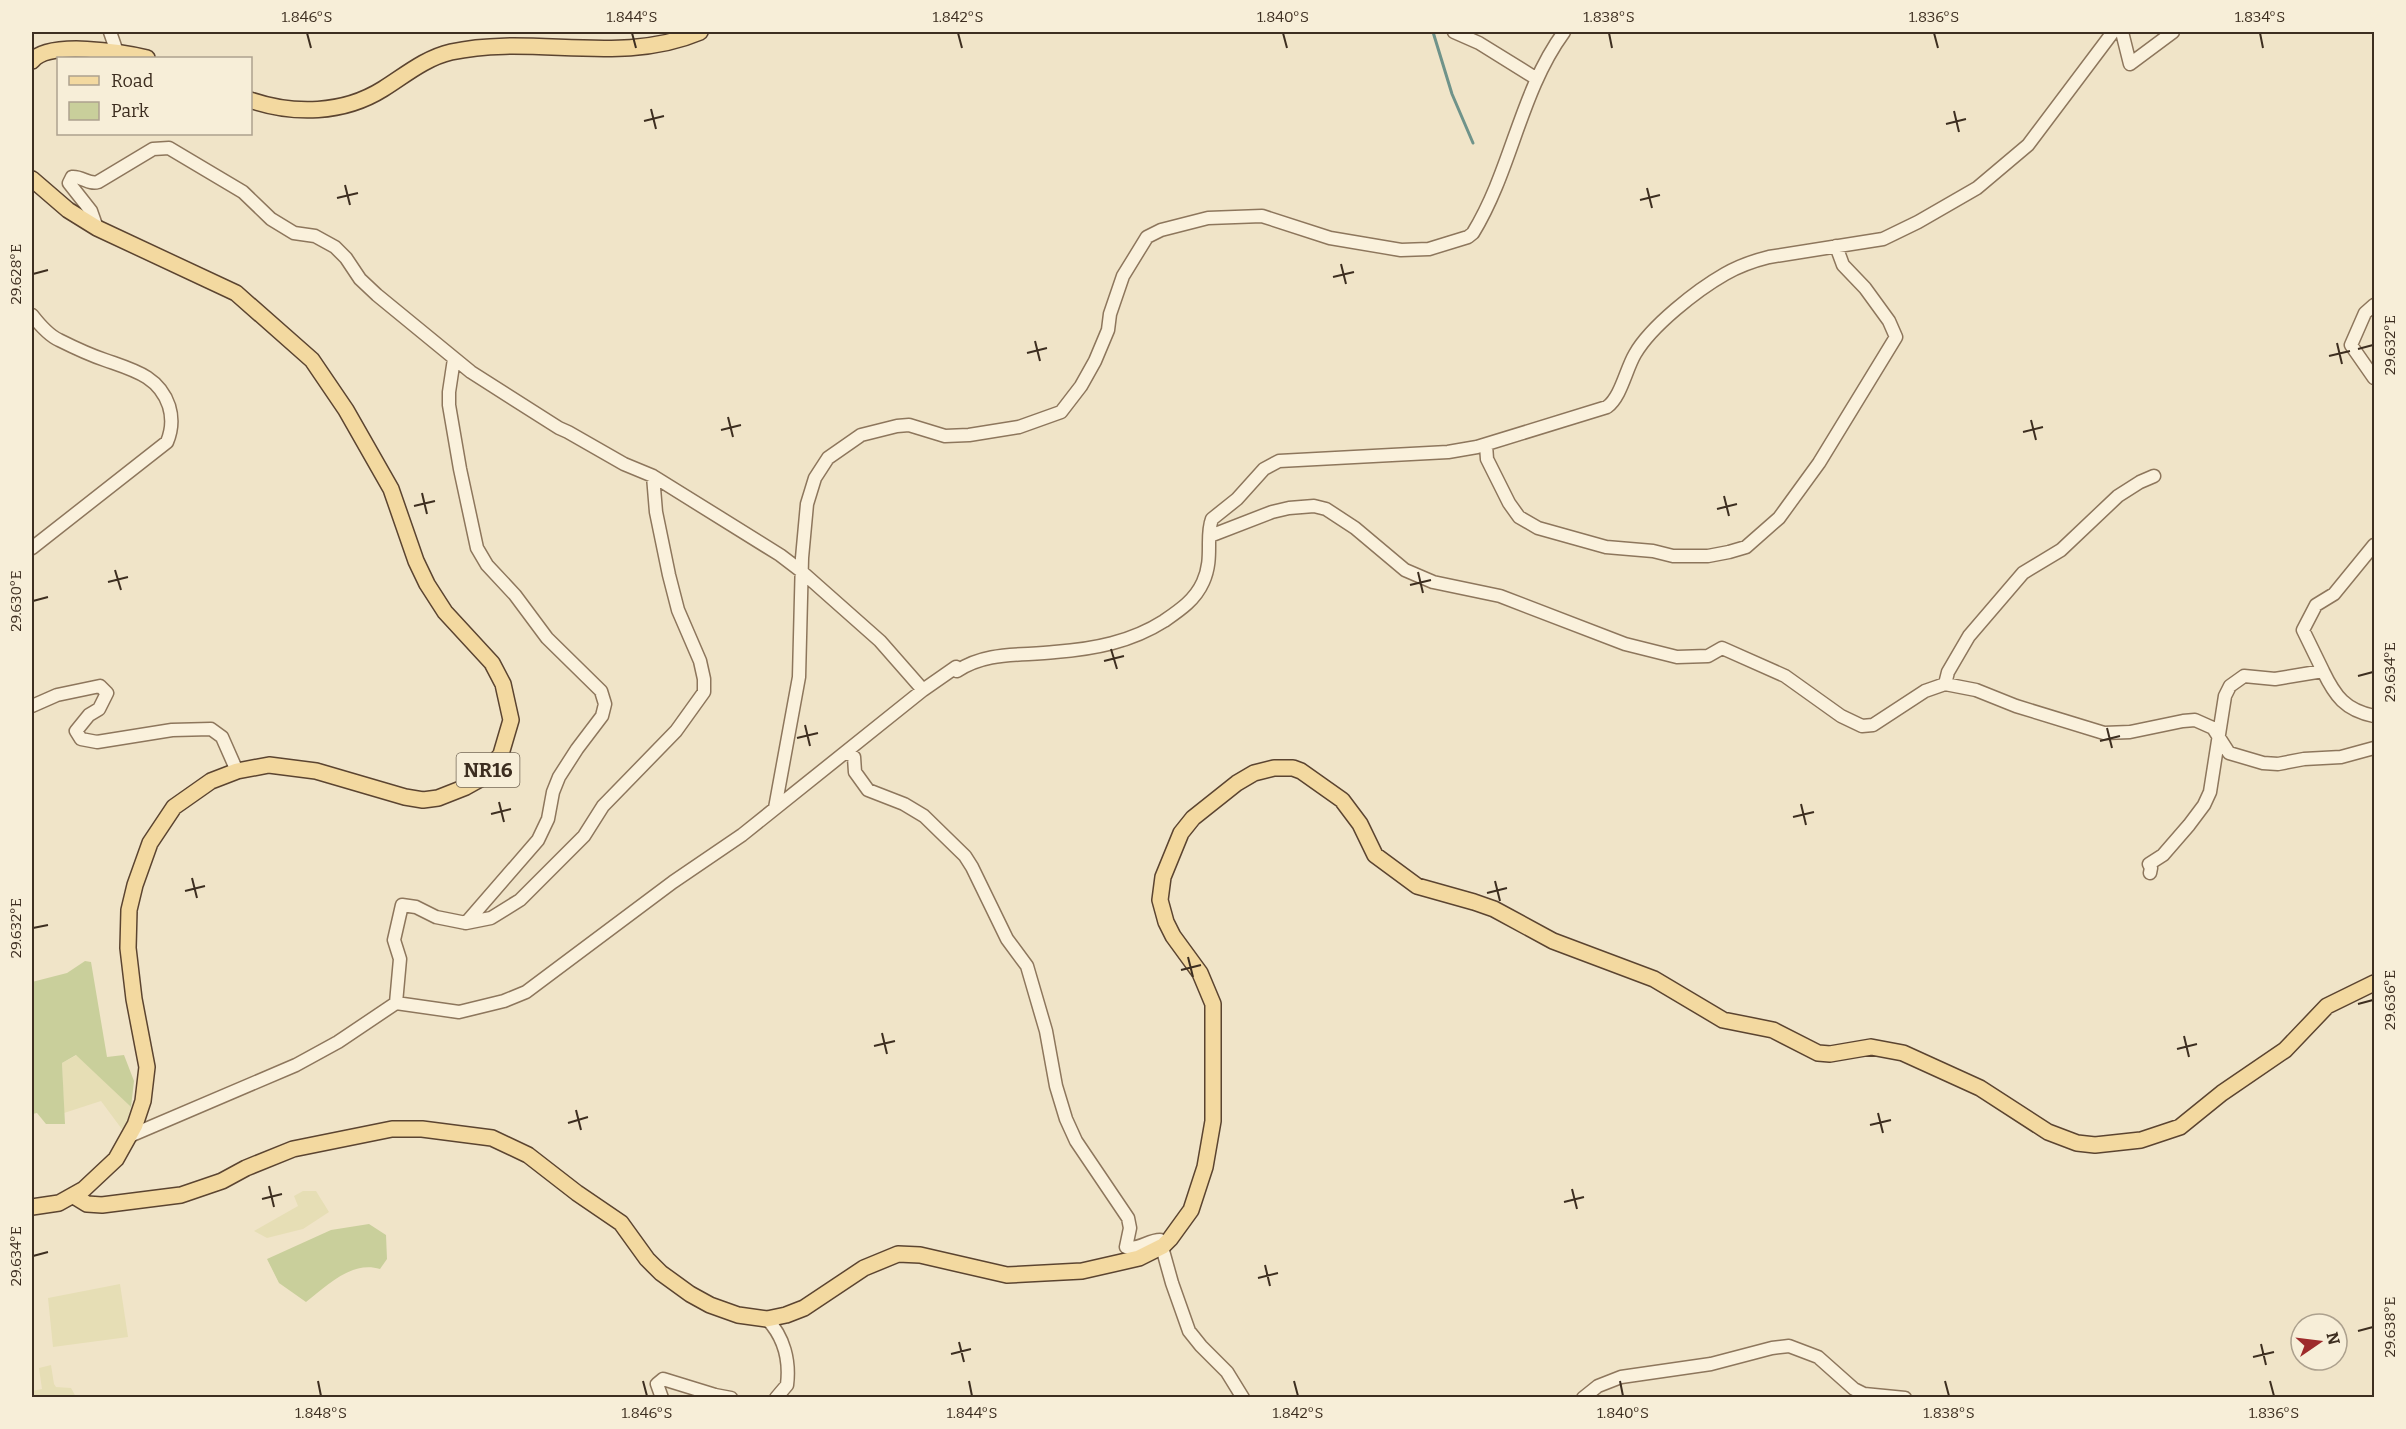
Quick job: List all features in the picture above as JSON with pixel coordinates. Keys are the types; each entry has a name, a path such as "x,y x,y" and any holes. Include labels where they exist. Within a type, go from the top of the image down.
{"main road":[{"path":"252,101 266,106 295,110 320,110 366,99 426,62 449,52 507,44 625,49 660,44 700,32"},
{"path":"32,61 35,57 61,50 117,51 143,57"},
{"name":"NR16","path":"32,179 68,210 97,228 236,293 312,360 346,410 392,489 416,561 427,584 445,612 492,663 503,684 511,720 501,754 483,777 466,787 438,798 423,800 405,797 316,771 269,765 237,771 211,781 174,807 150,843 129,910 128,948 134,999 147,1067 143,1101 132,1135 116,1159 74,1196 58,1203 32,1207"},
{"path":"74,1196 87,1204 102,1205 181,1195 222,1181 246,1168 293,1149 392,1129 422,1129 492,1138 528,1155 621,1223 654,1266 690,1294 718,1309 767,1319 804,1308 864,1268 898,1254 920,1255 991,1273 1014,1274 1092,1269 1139,1258 1162,1246 1187,1217 1195,1202 1205,1167 1213,1120 1213,1004 1207,988 1166,922 1160,900 1163,877 1181,833 1193,818 1230,788 1262,770 1293,768 1330,790 1352,812 1375,855 1417,886 1488,907 1561,945 1654,979 1717,1017 1736,1024 1773,1030 1818,1053 1830,1054 1871,1047 1903,1053 1980,1089 2048,1132 2077,1143 2095,1145 2141,1140 2180,1127 2285,1050 2327,1006 2374,983"}],"street":[{"path":"110,32 117,51"},
{"path":"1454,32 1479,44 1537,79"},
{"path":"775,808 799,677 801,571 807,504 815,478 828,458 861,435 909,425 945,435 990,433 1042,421 1061,412 1087,377 1108,330 1112,306 1123,276 1147,237 1161,230 1208,218 1262,216 1330,238 1401,250 1429,249 1468,237 1473,233 1494,194 1537,79 1564,32"},
{"path":"132,1135 296,1065 338,1042 396,1003 459,1012 518,996 673,882 742,835 923,690 956,667 957,671 971,662 1014,653 1054,652 1106,645 1144,634 1183,609 1203,583 1210,560 1212,519 1237,499 1264,469 1280,460 1448,452 1486,445 1609,406 1615,400 1631,361 1647,338 1695,296 1724,275 1750,262 1769,257 1872,242 1894,234 1977,188 2028,145 2113,32"},
{"path":"2122,32 2129,64 2173,32"},
{"path":"97,228 91,211 77,196 69,180 76,177 94,183 153,149 169,148 243,192 271,219 294,233 315,236 339,250 368,287 484,381 559,428 624,464 653,476 758,541 801,571 880,641 923,690"},
{"path":"1486,445 1487,459 1509,503 1519,517 1538,528 1606,547 1653,551 1673,556 1708,556 1746,547 1779,518 1815,468 1896,337 1889,321 1865,288 1843,265 1836,246"},
{"path":"2374,305 2365,314 2352,345 2374,378"},
{"path":"32,315 56,340 104,360 126,366 155,382 165,394 171,413 171,431 167,442 32,548"},
{"path":"454,359 449,392 450,405 460,469 477,548 487,565 515,595 547,638 601,691 605,704 602,716 559,777 552,792 548,819 538,840 466,923"},
{"path":"396,1003 400,959 394,940 402,905 416,907 436,917 466,923 491,918 528,893 584,836 603,806 676,731 704,692 700,661 678,610 669,575 656,512 653,476"},
{"path":"1945,684 1948,672 1969,636 2023,573 2061,550 2108,504 2140,482 2154,476"},
{"path":"1210,536 1258,517 1289,508 1314,506 1326,509 1355,528 1405,570 1432,582 1500,596 1625,644 1677,657 1708,656 1722,648 1785,676 1841,716 1862,726 1873,724 1925,691 1945,684 1976,690 2016,706 2104,733 2136,731 2189,720 2212,728 2229,753 2274,764 2304,759 2329,759 2374,748"},
{"path":"2374,545 2334,594 2316,605 2303,630 2340,700 2365,714 2374,716"},
{"path":"2150,873 2151,868 2148,864 2163,855 2204,805 2212,785 2230,686 2244,676 2275,679 2323,671"},
{"path":"32,705 57,695 100,686 107,693 99,709 89,715 76,731 81,739 97,742 172,730 211,729 222,736 237,771"},
{"path":"846,752 854,757 855,772 868,790 914,809 932,822 965,856 978,877 1006,939 1027,966 1046,1031 1064,1113 1076,1141 1128,1218 1130,1228 1126,1247 1132,1249 1153,1240 1160,1240 1189,1331 1227,1372 1243,1398"},
{"path":"767,1319 777,1330 788,1366 787,1385 776,1398"},
{"path":"1583,1398 1598,1386 1621,1377 1711,1364 1772,1348 1789,1346 1818,1357 1854,1389 1864,1394 1905,1398"},
{"path":"662,1398 657,1384 663,1379 731,1398"}],"shaded area":[{"path":"77,1055 131,1107 124,1132 101,1101 64,1113 62,1063"},
{"path":"303,1191 316,1191 329,1212 303,1229 267,1238 254,1231 298,1206 294,1196"},
{"path":"120,1284 128,1337 53,1347 48,1298"},
{"path":"51,1365 56,1387 71,1388 76,1397 32,1397 32,1391 42,1389 39,1368"}],"green space":[{"path":"85,961 91,962 107,1057 124,1055 134,1081 131,1107 76,1055 62,1063 65,1124 46,1124 37,1113 32,1114 32,982 67,973"},
{"path":"369,1224 386,1235 387,1259 380,1269 370,1267 350,1271 331,1282 306,1302 279,1283 267,1259 331,1230"}],"waterway":[{"path":"1433,32 1452,94 1473,143"}]}
